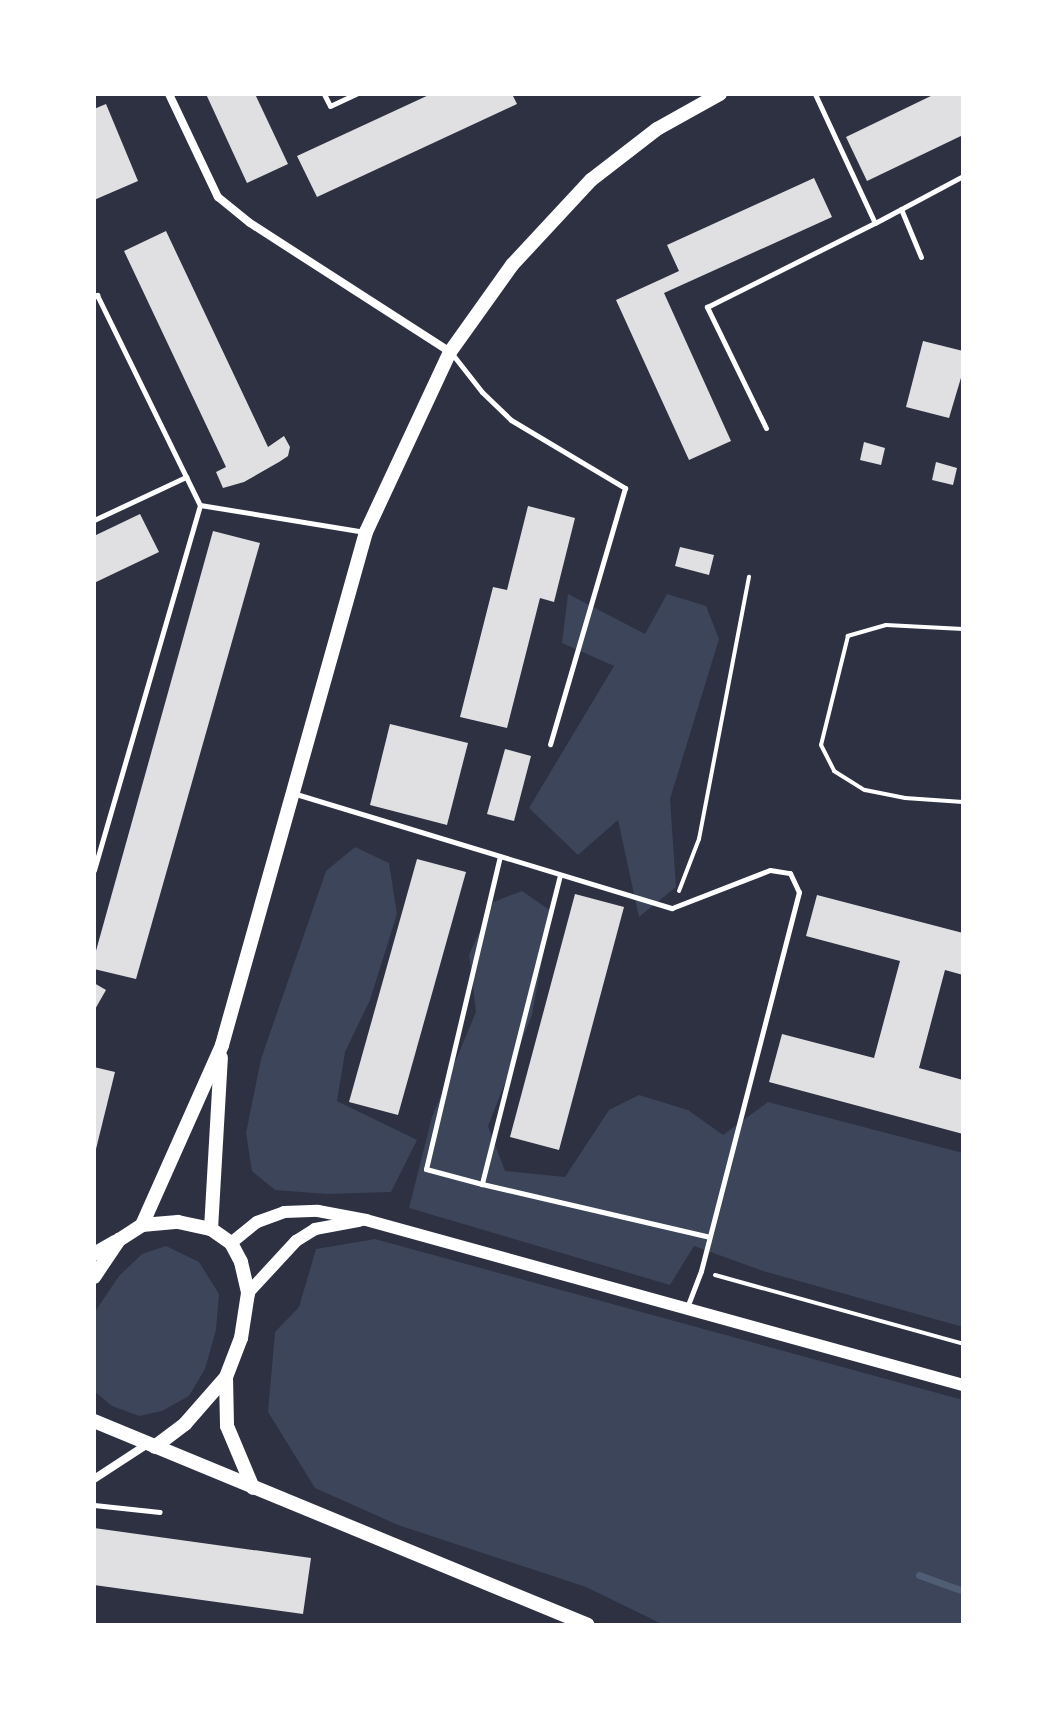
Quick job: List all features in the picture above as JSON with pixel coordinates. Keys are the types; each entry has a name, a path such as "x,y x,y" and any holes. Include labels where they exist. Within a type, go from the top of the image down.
{"main road":[{"path":"142,1225 222,1045 366,532 450,352 512,265 591,180 657,129 720,94"},
{"path":"211,1229 222,1045"},
{"path":"94,1254 142,1225 178,1222 211,1229 231,1243 241,1262 248,1293 241,1338 226,1377 185,1424 152,1445"},
{"path":"94,1277 119,1240"},
{"path":"226,1377 227,1426 253,1488"},
{"path":"94,1421 588,1625"}],"street":[{"path":"169,94 218,197 250,223 450,352"},
{"path":"231,1243 257,1222 284,1212 318,1211 366,1220 963,1385"},
{"path":"248,1293 296,1241 315,1229 366,1220"},
{"path":"94,1479 152,1445"}],"lane":[{"path":"324,94 330,106 356,94"},
{"path":"815,94 875,223"},
{"path":"766,428 707,307 963,176"},
{"path":"901,209 921,257"},
{"path":"94,870 200,505 95,294"},
{"path":"450,352 482,392 511,420 625,488 550,744"},
{"path":"94,520 186,477"},
{"path":"200,505 366,532"},
{"path":"291,793 672,908 770,870 790,873 799,892 701,1271 687,1309"},
{"path":"500,857 426,1169 709,1237"},
{"path":"482,1184 560,875"},
{"path":"94,1505 160,1512"}],"path":[{"path":"672,908 699,839 749,577"},
{"path":"963,629 886,625 848,636 821,745 834,771 865,790 905,798 963,802"},
{"path":"701,1271 963,1344"}],"shaded area":[{"path":"568,594 645,634 667,594 706,606 719,639 670,799 676,887 639,917 618,820 578,855 529,808 614,666 562,643"},
{"path":"355,847 389,863 397,914 370,1000 345,1052 337,1101 417,1140 391,1192 327,1194 275,1190 252,1171 246,1133 261,1059 326,871"},
{"path":"522,891 551,911 532,1015 488,1126 505,1171 565,1177 609,1110 639,1095 688,1110 723,1135 768,1102 963,1153 963,1327 763,1271 694,1246 670,1285 409,1208 432,1117 476,1012 469,955 493,902"},
{"path":"375,1239 963,1400 963,1625 664,1625 586,1587 398,1525 315,1488 268,1412 275,1332 299,1307 316,1249"},
{"path":"166,1246 199,1262 219,1294 216,1330 205,1369 189,1396 162,1411 139,1416 112,1406 94,1391 94,1313 119,1276 142,1254"}],"building":[{"path":"206,94 255,94 288,164 247,183"},
{"path":"431,94 512,94 517,104 317,197 297,156"},
{"path":"935,94 963,94 963,135 867,181 846,137"},
{"path":"106,104 138,181 94,200 94,109"},
{"path":"814,178 832,217 664,293 731,441 689,460 616,300 679,271 667,245"},
{"path":"166,231 268,447 284,436 290,447 288,456 279,462 244,482 223,488 216,472 226,467 124,251"},
{"path":"923,341 963,351 963,371 949,418 906,407"},
{"path":"864,442 885,448 881,465 860,460"},
{"path":"936,462 957,468 953,485 932,480"},
{"path":"528,506 575,518 554,602 540,598 507,728 460,717 493,587 507,590"},
{"path":"140,514 159,552 94,583 94,536"},
{"path":"213,531 260,543 136,979 94,969 94,958"},
{"path":"680,547 714,555 709,575 675,566"},
{"path":"390,724 468,743 447,825 370,805"},
{"path":"505,749 531,756 514,821 487,814"},
{"path":"417,859 466,872 398,1115 349,1102"},
{"path":"575,894 624,907 559,1150 510,1137"},
{"path":"817,895 963,933 963,975 945,970 919,1068 963,1080 963,1134 769,1082 782,1034 874,1058 900,961 806,936"},
{"path":"94,983 106,990 94,1011"},
{"path":"94,1067 115,1072 95,1153 94,1153"},
{"path":"94,1528 311,1558 303,1614 94,1585"}],"waterway":[{"path":"919,1575 963,1591"}]}
